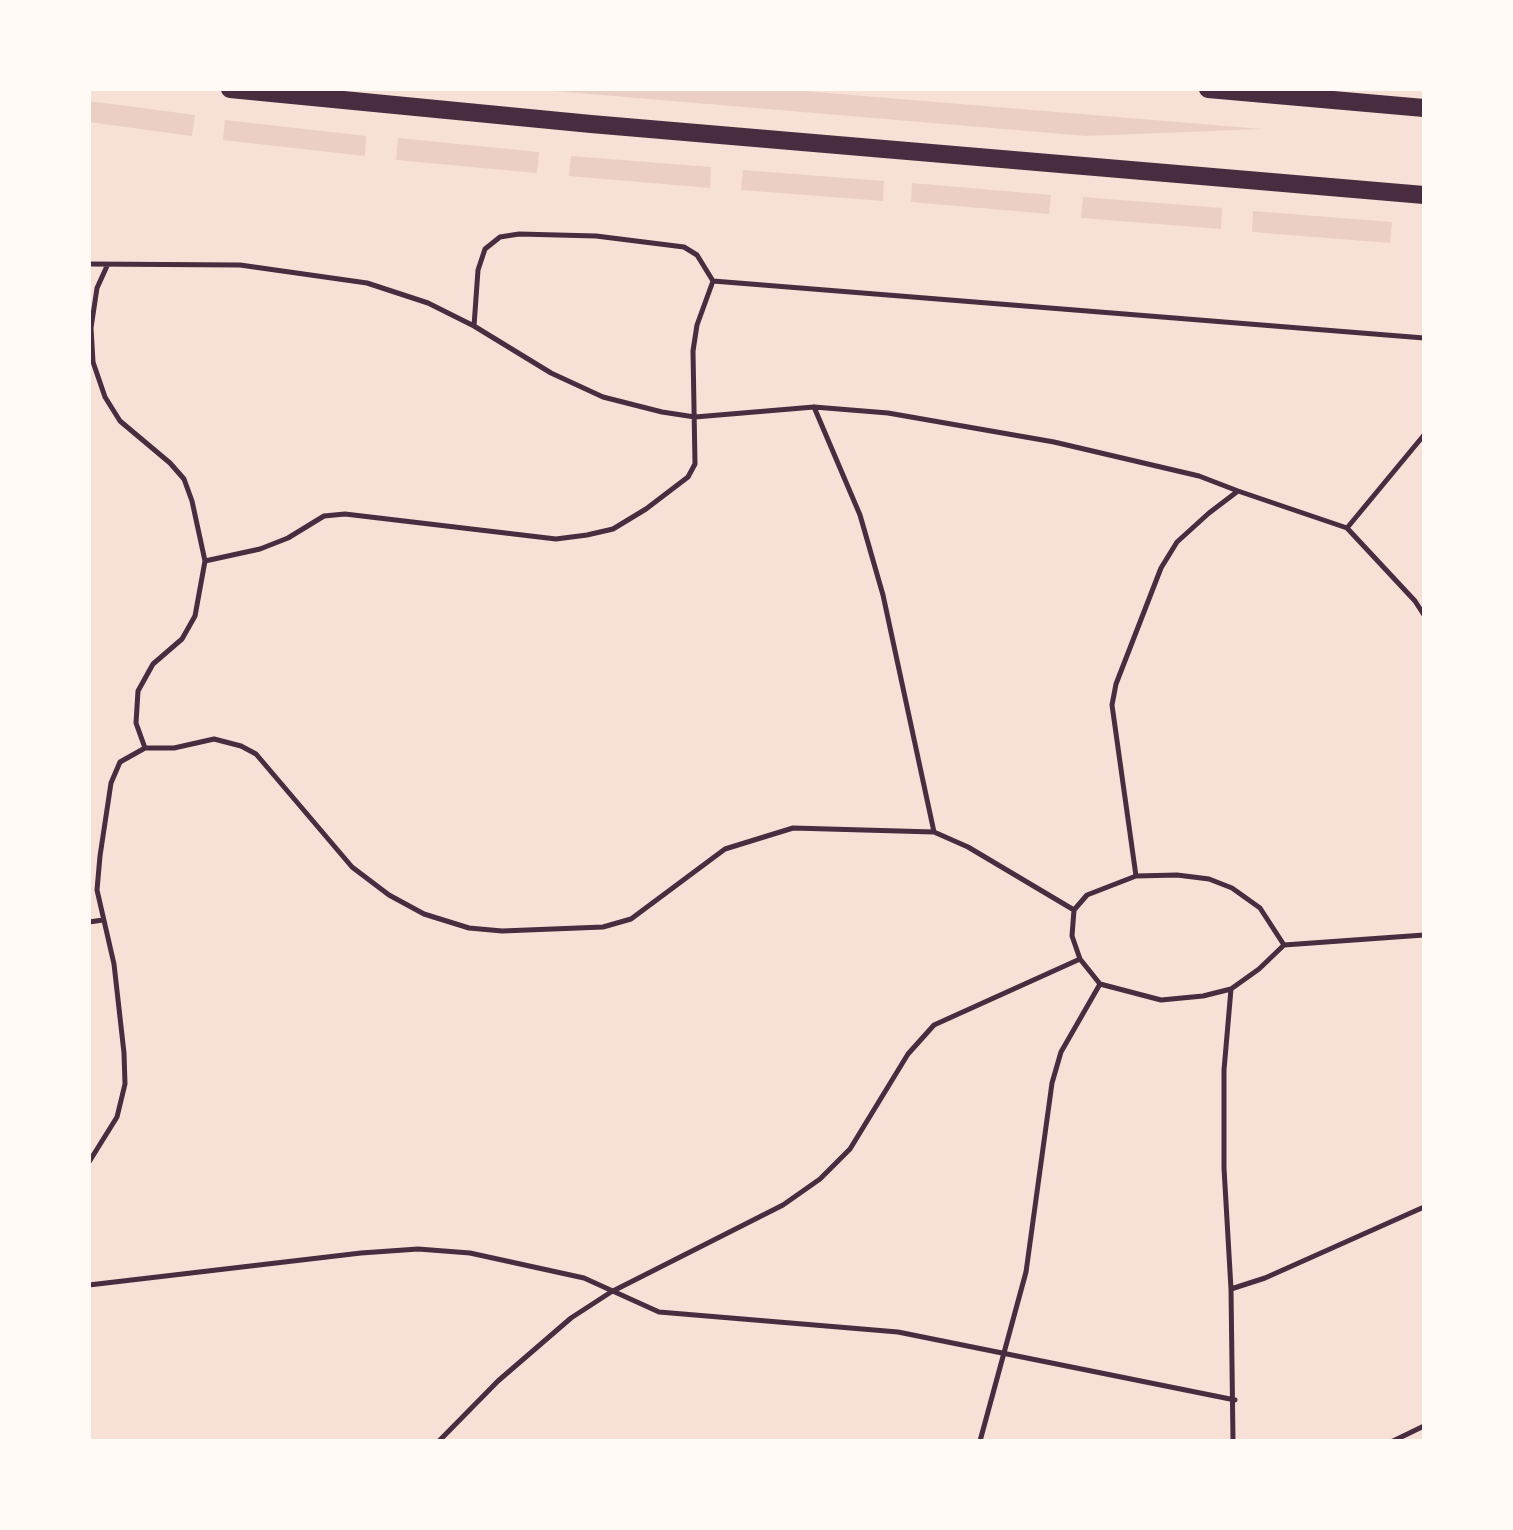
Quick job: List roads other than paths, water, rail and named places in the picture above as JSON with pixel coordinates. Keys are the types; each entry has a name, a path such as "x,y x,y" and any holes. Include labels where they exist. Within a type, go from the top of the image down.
{"main road":[{"path":"229,89 591,124 1424,195"},
{"path":"1208,89 1424,108"}],"lane":[{"path":"474,326 478,270 485,250 500,237 519,234 596,236 684,247 697,255 713,281"},
{"path":"89,264 240,265 367,284 428,303 474,326 551,373 603,397 695,416 814,407 887,413 1054,442 1199,476 1347,528 1415,601 1424,615"},
{"path":"107,266 97,289 91,328 97,374 105,397 120,421 184,479 205,561 195,616 182,639 153,664 138,691 136,723 145,748"},
{"path":"205,561 270,545 288,538 324,516 345,514 556,539 613,528 646,509 688,477 695,464 693,351 697,325 713,281"},
{"path":"713,281 1424,338"},
{"path":"814,407 860,515 883,595 934,832"},
{"path":"1347,528 1424,435"},
{"path":"1136,876 1112,705 1116,684 1161,568 1177,542 1238,491"},
{"path":"89,1162 117,1117 125,1084 114,964 97,890 111,783 120,762 145,748 174,748 214,739 242,746 256,754 352,867 389,895 424,914 469,928 502,931 603,927 631,919 725,849 793,828 934,832 968,847 1074,910"},
{"path":"1284,945 1260,908 1233,888 1209,879 1177,875 1136,876 1087,895 1074,910 1072,936 1080,959 1100,984 1161,1000 1203,996 1231,989 1259,969 1284,945 1424,935"},
{"path":"89,922 103,920"},
{"path":"439,1441 498,1381 572,1318 611,1292 772,1211 820,1179 850,1149 908,1054 934,1025 1080,959"},
{"path":"980,1441 1006,1352 1037,1212 1052,1083 1061,1052 1100,984"},
{"path":"1231,989 1224,1070 1224,1168 1235,1400 1233,1441"},
{"path":"1231,1289 1265,1278 1424,1207"},
{"path":"89,1286 418,1249 470,1253 584,1279 659,1312 898,1332 1235,1400"},
{"path":"1393,1441 1424,1426"}]}
